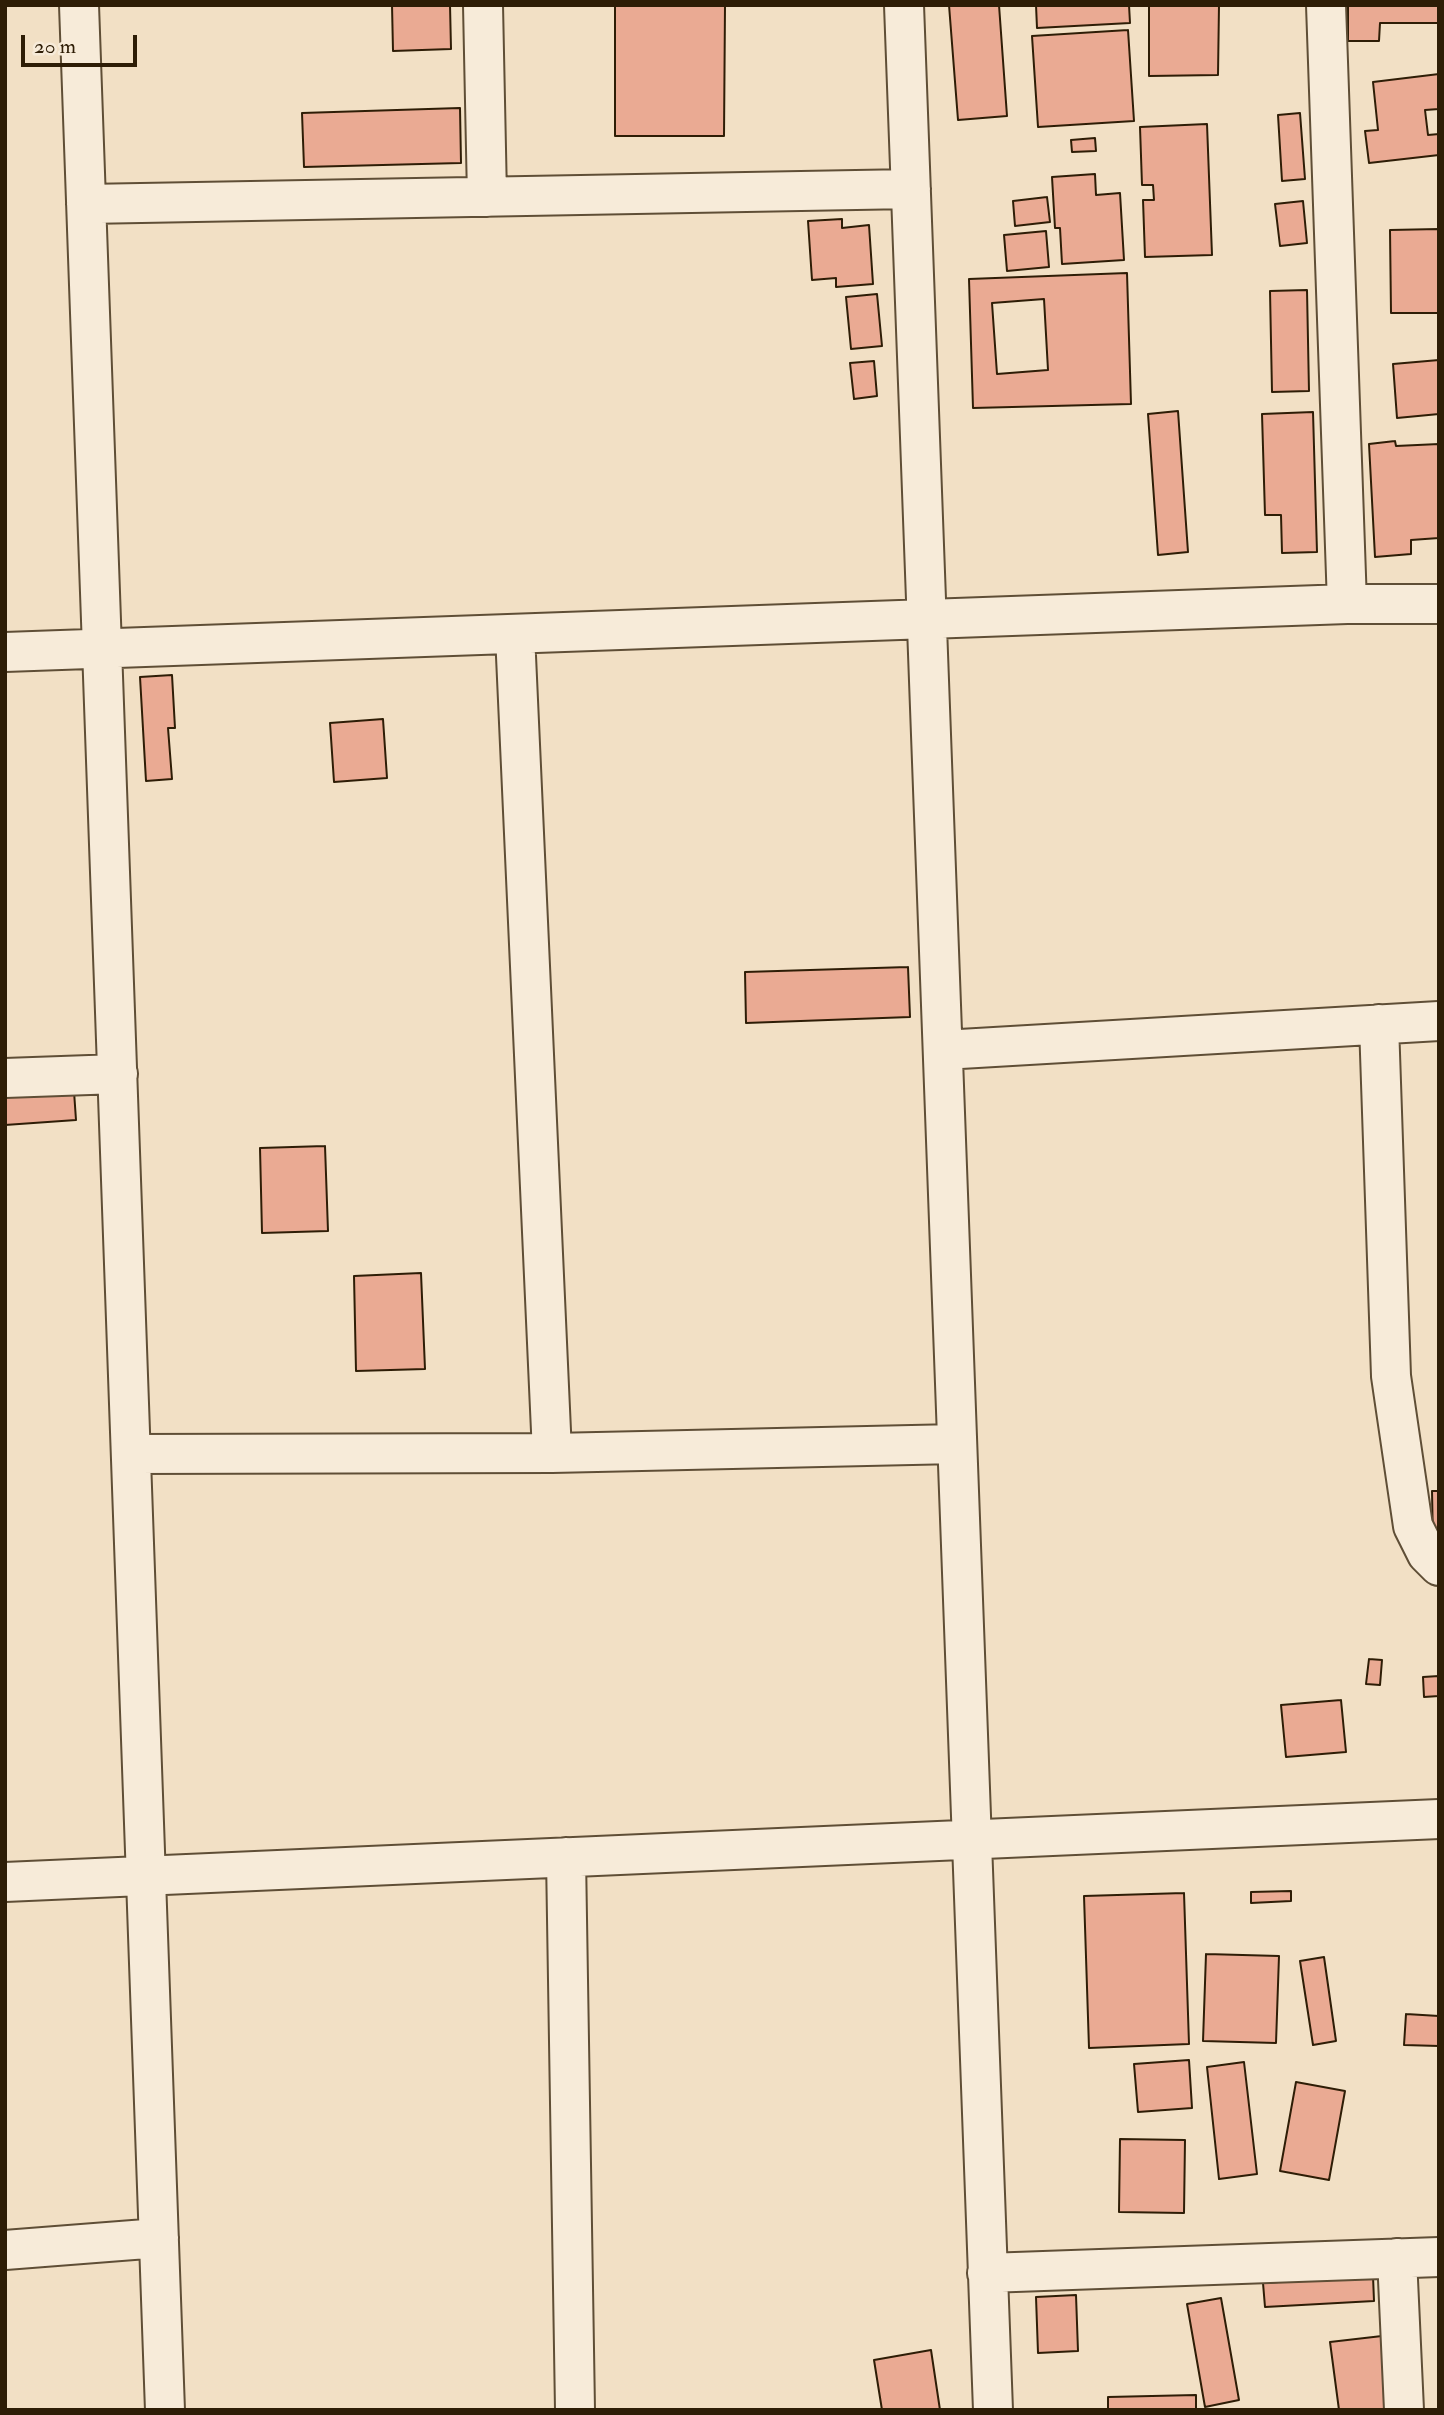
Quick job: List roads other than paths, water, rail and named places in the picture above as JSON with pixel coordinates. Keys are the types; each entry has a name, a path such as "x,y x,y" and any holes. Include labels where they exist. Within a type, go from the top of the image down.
{"street":[{"path":"79,5 165,2410"},
{"path":"483,5 487,197"},
{"path":"904,5 993,2410"},
{"path":"1326,5 1347,604"},
{"path":"86,204 911,189"},
{"path":"5,652 1347,604 1439,604"},
{"path":"515,634 552,1452"},
{"path":"943,1050 1439,1021"},
{"path":"1379,1024 1391,1376 1413,1526 1427,1554 1439,1566"},
{"path":"5,1078 118,1074"},
{"path":"131,1454 552,1452 957,1444"},
{"path":"5,1882 1439,1819"},
{"path":"566,1857 575,2410"},
{"path":"5,2250 159,2238"},
{"path":"988,2273 1439,2257"},
{"path":"1397,2258 1404,2410"}]}
